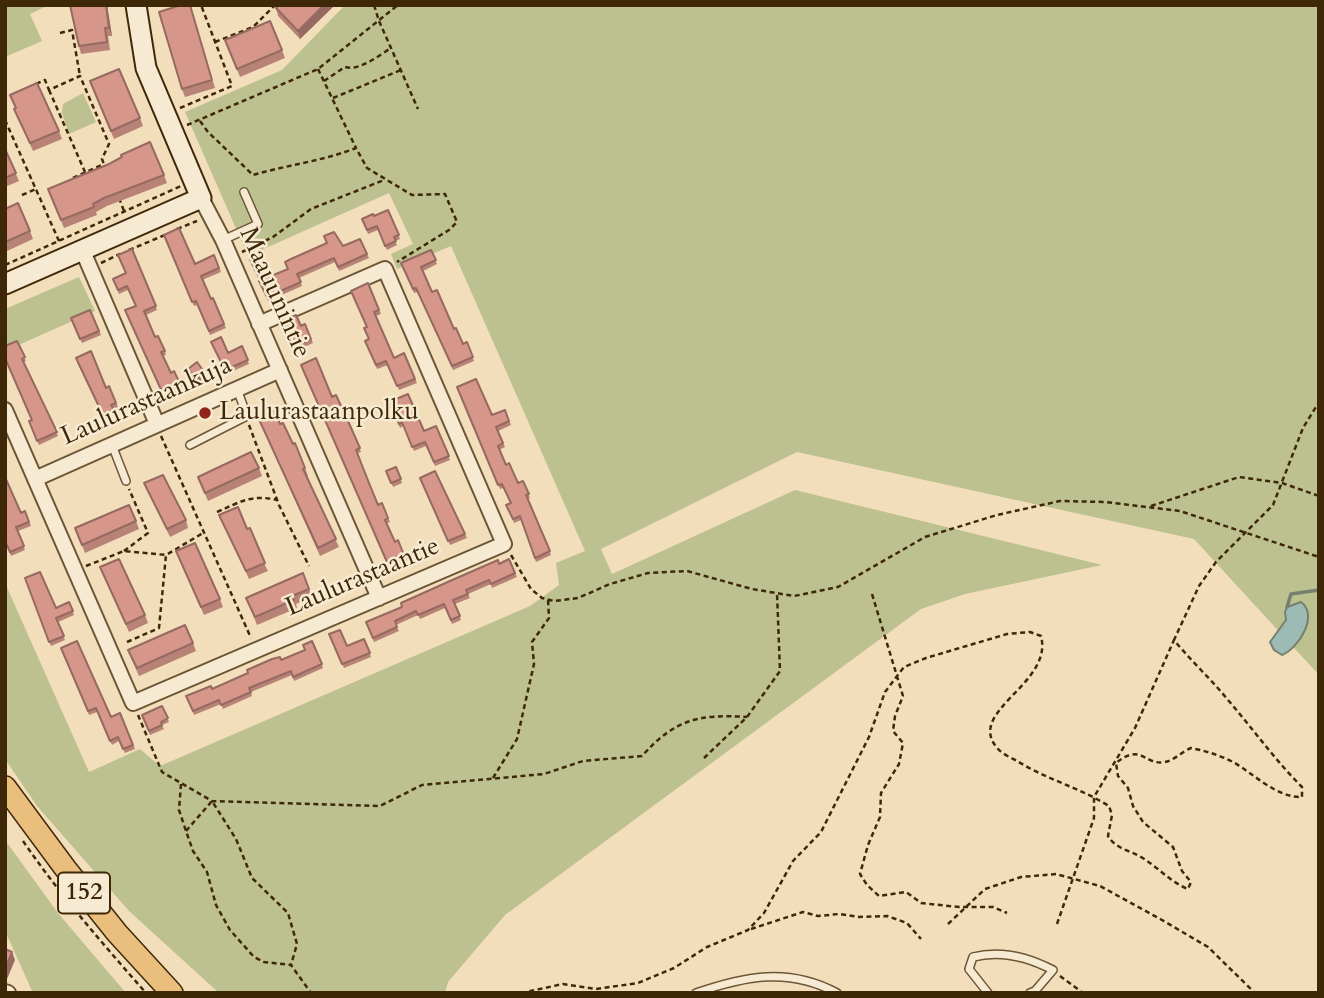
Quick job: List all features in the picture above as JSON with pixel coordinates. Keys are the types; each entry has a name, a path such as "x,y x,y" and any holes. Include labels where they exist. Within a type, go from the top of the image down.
{"main road":[{"name":"152","path":"5,786 117,933 172,993"}],"street":[{"name":"Maauunintie","path":"136,5 146,68 379,598"},
{"path":"5,284 69,249 197,189"},
{"path":"69,249 157,424"},
{"path":"259,324 385,269 504,544"},
{"name":"Laulurastaankuja","path":"35,479 280,370"},
{"path":"5,411 133,704"},
{"name":"Laulurastaantie","path":"133,704 504,544"}],"lane":[{"path":"223,240 258,224 244,192"},
{"path":"190,445 247,415 237,389"},
{"path":"112,445 126,481"},
{"path":"988,993 969,969 973,957 988,953 1040,963 1053,970 1033,992"},
{"path":"696,993 730,981 772,975 820,984 837,993"}],"path":[{"path":"180,108 232,86 201,5"},
{"path":"215,42 253,27 275,5"},
{"path":"374,5 418,109"},
{"path":"186,126 318,69 398,5"},
{"path":"60,33 72,30 80,76 110,144 102,159 109,176"},
{"path":"324,81 345,68 352,69 391,48"},
{"path":"318,69 366,168 412,195 445,194 457,222 449,230 385,269"},
{"path":"332,98 401,70"},
{"path":"48,90 80,76"},
{"path":"35,84 45,80 85,172"},
{"path":"5,120 36,189 69,249"},
{"path":"200,121 253,175 304,161 332,157 356,148"},
{"path":"5,134 11,132"},
{"path":"73,178 104,164"},
{"path":"242,252 273,237 311,209 384,180"},
{"path":"114,188 124,211"},
{"path":"23,195 36,189"},
{"path":"5,265 69,249 124,211 197,189"},
{"path":"1057,924 1094,818 1094,797 1142,715 1199,586 1216,562 1273,505 1303,428 1319,402"},
{"path":"247,415 278,500 309,566"},
{"path":"157,424 257,651"},
{"path":"1148,507 1239,477 1282,483 1319,496"},
{"path":"83,567 124,551 148,533 126,481"},
{"path":"217,512 251,497 262,496 278,500"},
{"path":"504,544 531,589 554,601 578,598 610,584 648,573 687,571 794,596 838,587 925,537 997,515 1060,500 1105,502 1180,511 1319,557"},
{"path":"124,551 166,555 204,532"},
{"path":"127,642 159,628 166,555"},
{"path":"704,758 747,717 780,671 777,593"},
{"path":"872,594 903,696 895,716 893,731 903,743 899,764 881,793 880,817 860,874 879,896 906,892 920,903 993,907 1007,913"},
{"path":"493,779 517,739 534,664 532,642 549,618 548,599"},
{"path":"748,930 764,913 793,861 821,832 869,737 885,692 904,667 1007,634 1030,632 1041,636 1045,649 1039,666 998,712 990,726 991,738 1000,751 1023,765 1109,806 1112,815 1108,836 1113,844 1142,857 1177,885 1188,889 1191,882 1182,870 1173,847 1143,822 1133,806 1128,788 1118,776 1116,763"},
{"path":"1116,763 1125,756 1139,754 1166,762 1191,748 1210,751 1293,797 1302,797 1302,787 1174,640"},
{"path":"133,704 162,772 212,802 236,839 252,878 288,913 297,944 291,965"},
{"path":"186,831 212,802 380,806 422,785 544,774 583,761 642,756 659,736 681,724 714,715 747,717"},
{"path":"181,784 179,810 186,831 193,851 208,872 216,905 230,930 254,957 264,962 291,965 311,993"},
{"path":"948,924 985,889 1021,877 1056,874 1100,886 1208,947 1255,993"},
{"path":"521,993 563,984 596,989 638,983 674,968 707,947 803,912 818,916 887,916 907,923 921,939"},
{"path":"1053,970 1066,983 1083,993"}],"green space":[{"path":"5,5 49,5 30,14 42,41 5,57"},
{"path":"345,5 1319,5 1319,675 1194,539 797,452 601,549 612,574 795,490 1102,565 965,594 921,609 505,915 448,982 445,993 219,993 129,911 37,806 5,759 5,583 89,772 140,749 160,766 530,606 559,585 556,563 585,551 451,246 397,269 391,254 413,244 389,193 248,256 185,112 282,70"},
{"path":"83,93 96,122 69,134 62,113 63,104"},
{"path":"79,277 95,311 5,351 5,309"},
{"path":"5,840 58,913 126,993 33,993 5,931"}],"water":[{"path":"1301,602 1308,615 1305,631 1295,646 1282,655 1274,650 1270,642 1286,620 1287,607"}],"building":[{"path":"70,5 106,5 109,28 105,28 107,42 79,46"},
{"path":"190,5 212,80 182,89 159,12"},
{"path":"279,5 324,5 298,31 276,8"},
{"path":"270,21 282,50 237,69 225,40"},
{"path":"119,69 140,118 111,131 90,81"},
{"path":"37,83 59,131 30,143 10,95"},
{"path":"150,142 164,175 104,198 93,204 94,207 61,220 48,189 109,164 122,157 121,155"},
{"path":"5,149 16,173 5,178"},
{"path":"18,203 30,231 5,242 5,209"},
{"path":"388,210 399,235 394,237 396,241 385,246 377,226 367,230 362,219"},
{"path":"179,228 195,264 214,255 219,268 201,276 224,324 209,331 196,301 192,302 164,235"},
{"path":"334,232 343,246 360,239 367,254 338,267 334,258 297,274 301,282 267,297 259,281 288,269 285,262 327,243 324,236"},
{"path":"132,249 156,306 144,311 155,337 158,336 165,351 161,352 171,373 174,371 181,386 163,394 125,310 136,306 127,286 118,290 113,279 126,273 118,255"},
{"path":"431,250 436,260 421,267 432,292 437,290 454,329 456,328 463,344 467,342 473,357 452,366 416,288 413,289 401,263"},
{"path":"259,255 262,261 257,274 250,259"},
{"path":"368,283 379,310 374,312 394,358 404,353 415,379 397,386 386,361 376,365 365,341 369,339 364,328 367,327 351,291"},
{"path":"90,310 99,331 80,339 71,318"},
{"path":"296,315 301,326 305,324 311,339 293,347 282,321"},
{"path":"221,337 228,353 242,346 248,360 225,370 211,342"},
{"path":"17,341 25,357 22,359 57,432 37,441 29,421 32,420 5,358 5,346"},
{"path":"91,351 106,388 109,386 116,403 111,405 114,410 103,415 76,358"},
{"path":"316,358 332,397 336,395 348,421 360,448 356,450 378,505 382,503 388,518 385,520 395,542 398,540 406,560 395,564 393,560 387,562 301,365"},
{"path":"197,362 205,373 196,379 188,369"},
{"path":"476,379 492,415 505,410 509,421 496,427 503,443 498,446 518,483 523,481 529,494 526,495 550,551 535,558 520,516 513,519 506,505 511,503 502,484 498,485 457,387"},
{"path":"408,394 424,431 436,426 449,456 434,462 425,442 412,447 402,422 399,424 389,402"},
{"path":"273,408 280,424 283,423 293,444 295,443 305,468 303,469 336,539 318,548 257,415"},
{"path":"251,452 259,468 205,493 198,477"},
{"path":"396,467 401,479 391,483 386,471"},
{"path":"435,471 465,534 448,541 420,478"},
{"path":"163,475 186,520 167,529 144,483"},
{"path":"5,477 21,513 25,511 29,522 16,527 24,546 10,552 5,541"},
{"path":"129,505 136,521 82,545 75,528"},
{"path":"238,507 265,563 246,571 219,515"},
{"path":"195,543 220,599 201,607 176,551"},
{"path":"119,559 145,615 126,624 100,567"},
{"path":"509,559 515,573 491,584 489,580 466,590 468,594 453,600 460,616 451,620 444,604 418,615 416,611 395,621 397,627 373,638 366,622 402,607 401,603 450,581 498,560 499,564"},
{"path":"40,572 56,608 69,602 73,611 56,618 64,636 49,642 25,578"},
{"path":"303,573 309,589 292,596 294,600 255,617 246,598"},
{"path":"185,625 193,643 137,668 128,650"},
{"path":"340,630 347,646 364,639 370,653 342,664 329,634"},
{"path":"77,641 111,717 120,713 133,745 123,749 118,737 110,741 96,708 88,711 61,648"},
{"path":"312,641 322,664 293,677 291,671 249,688 251,692 221,705 219,700 193,711 186,696 211,686 212,689 272,659 280,657 281,660 305,650 303,645"},
{"path":"162,706 168,718 161,722 162,725 149,731 142,715"},
{"path":"5,949 12,952 5,969"}],"waterway":[{"path":"1287,607 1291,594 1319,590"}],"place":[{"name":"Laulurastaanpolku","path":"205,413"}]}
